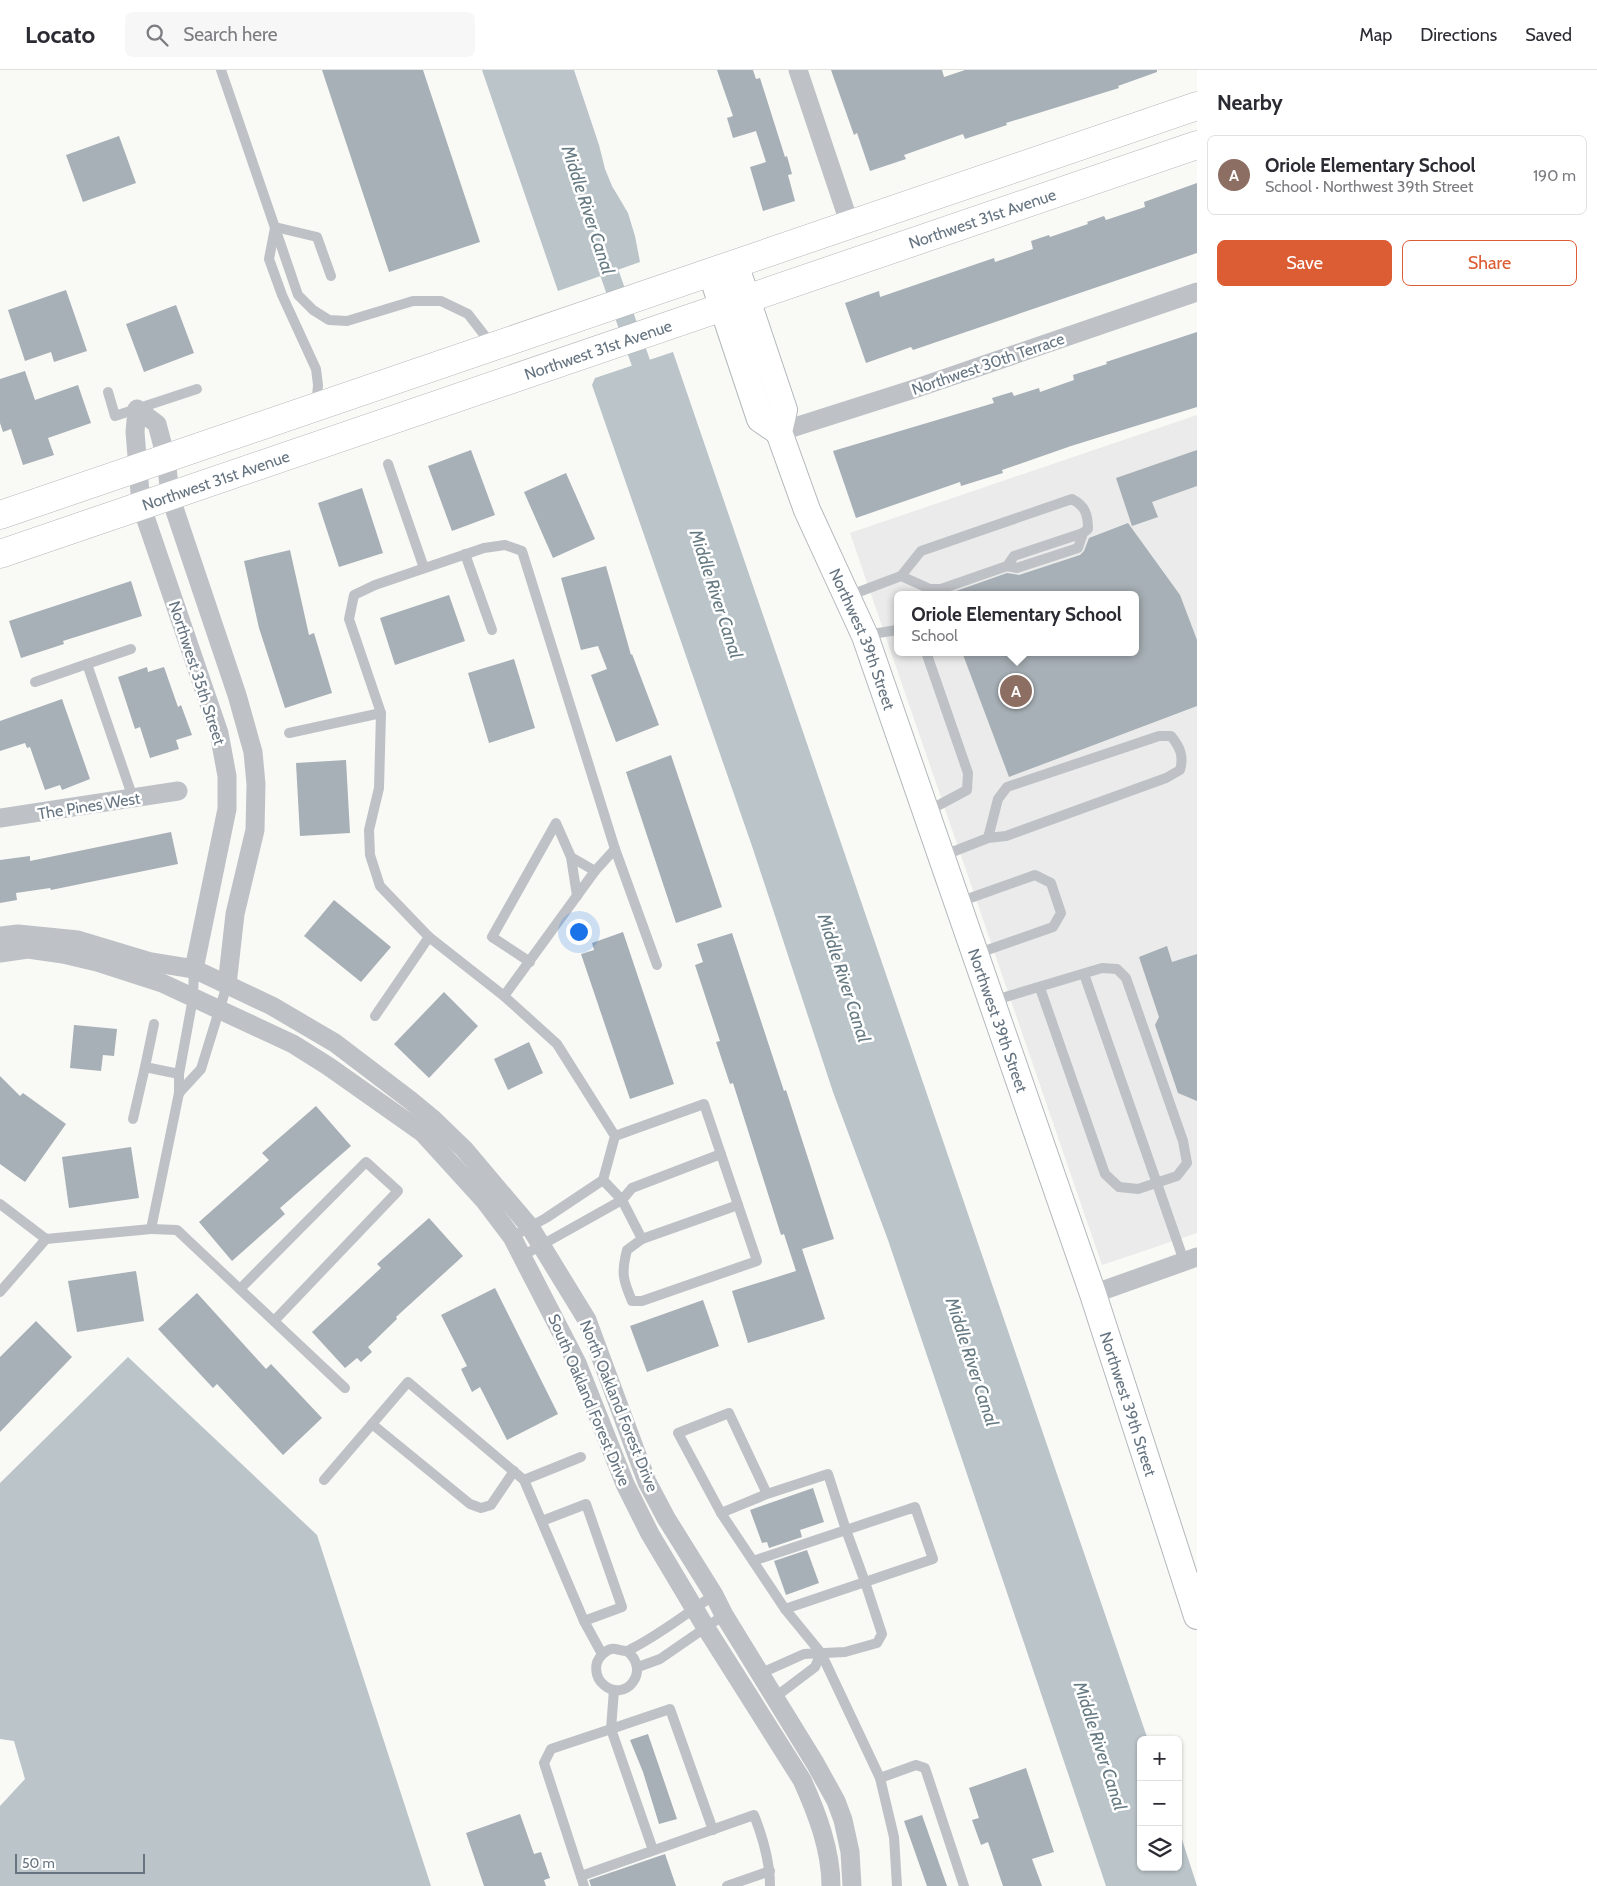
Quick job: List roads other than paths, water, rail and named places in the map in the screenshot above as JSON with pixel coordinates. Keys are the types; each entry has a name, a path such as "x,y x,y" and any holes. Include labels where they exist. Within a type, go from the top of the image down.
{"main road":[{"path":"0,515 1197,106"},
{"name":"Northwest 31st Avenue","path":"0,554 1197,145"}],"street":[{"path":"798,70 850,225"},
{"path":"723,268 734,303 760,418 779,432"},
{"name":"Northwest 30th Terrace","path":"779,432 914,389 1197,292"},
{"path":"137,409 157,424 166,458 170,496 237,695 253,752 256,801 254,830 235,914 227,984"},
{"name":"Northwest 35th Street","path":"137,409 135,432 141,505 219,733 227,776 227,809 194,970"},
{"name":"Northwest 39th Street","path":"779,432 807,510 865,636 1093,1294 1197,1616"},
{"name":"The Pines West","path":"0,818 178,791"},
{"path":"0,936 18,934 78,940 151,962 194,970"},
{"name":"South Oakland Forest Drive","path":"0,953 28,949 63,954 97,962 162,983 293,1044 328,1066 423,1134 484,1200 512,1237 577,1363 625,1484 650,1534 706,1628 802,1780 812,1802 825,1841 831,1870 831,1886"},
{"name":"North Oakland Forest Drive","path":"194,970 272,1006 335,1043 410,1100 464,1149 530,1227 587,1320 648,1482 666,1518 836,1800 843,1820 850,1852 852,1886"},
{"path":"1093,1294 1190,1259"}],"lane":[{"path":"221,70 298,295 313,310 330,320 347,321 412,301 441,301 468,314 493,347"},
{"path":"275,227 317,237 331,276"},
{"path":"275,227 269,259 282,294 316,369 318,391 313,408"},
{"path":"108,392 115,416 197,389"},
{"path":"388,464 424,568"},
{"path":"847,596 901,576 921,551 1072,499 1081,504 1088,516 1088,529 1083,533 1078,548 1018,568 1007,566 941,589 930,589 901,576"},
{"path":"512,1237 603,1180 614,1136 557,1044 504,996 429,937 380,886 370,855 369,830 379,788 381,713 349,619 354,595 375,585 484,548 505,544 522,551 616,849 657,965"},
{"path":"465,554 492,630"},
{"path":"865,636 894,631"},
{"path":"35,682 131,649"},
{"path":"926,812 967,790 968,773 927,656"},
{"path":"87,664 133,798"},
{"path":"289,733 381,713"},
{"path":"941,856 988,838 1006,836 1166,778 1180,770 1183,761 1180,747 1171,736 1159,736 1006,787 998,799 988,838"},
{"path":"530,962 492,937 556,823 572,857 577,896"},
{"path":"504,996 595,872 616,849"},
{"path":"572,857 595,872"},
{"path":"957,902 1035,875 1051,883 1061,913 1053,926 975,954"},
{"path":"375,1016 429,937"},
{"path":"991,1001 1040,988 1102,968 1117,969 1126,978 1184,1140 1187,1163 1178,1176 1138,1189 1119,1188 1105,1174 1040,988"},
{"path":"151,1229 180,1093 179,1074 193,998 194,970"},
{"path":"1084,974 1158,1183 1190,1259"},
{"path":"180,1093 201,1069 227,984"},
{"path":"133,1119 154,1024"},
{"path":"145,1067 179,1074"},
{"path":"614,1136 704,1104 757,1261 642,1301 632,1301 622,1269 627,1250 642,1239 738,1205"},
{"path":"522,1256 622,1200 632,1188 721,1154"},
{"path":"240,1289 366,1162 398,1190 274,1321"},
{"path":"603,1180 622,1200 642,1239"},
{"path":"0,1204 46,1239 151,1229 177,1230 345,1388"},
{"path":"0,1292 46,1239"},
{"path":"324,1480 408,1382 524,1480 584,1621 602,1654"},
{"path":"767,1494 730,1413 678,1433 721,1513 785,1609 820,1653 880,1778 894,1837 897,1886"},
{"path":"372,1424 470,1504 481,1508 491,1505 514,1471"},
{"path":"524,1480 581,1457"},
{"path":"721,1513 767,1494 828,1474 882,1634 877,1643 845,1652 804,1654 759,1674"},
{"path":"542,1520 586,1504 622,1607 584,1621"},
{"path":"753,1561 915,1507 933,1559 785,1609"},
{"path":"627,1651 650,1639 714,1595"},
{"path":"638,1667 660,1659 724,1615"},
{"path":"614,1648 627,1651 636,1661 638,1667 635,1679 631,1684 620,1690 614,1690 602,1684 596,1672 598,1659 602,1654 614,1648"},
{"path":"774,1698 815,1667 820,1653"},
{"path":"614,1690 611,1729 653,1850"},
{"path":"713,1830 670,1709 551,1749 544,1763 582,1881 653,1850 713,1830 754,1815 764,1841 770,1871 770,1886"},
{"path":"880,1778 916,1765 925,1768 964,1886"},
{"path":"727,1886 770,1871"}],"water":[{"path":"482,70 574,70 605,169 612,186 628,213 640,262 558,291"},
{"path":"673,352 1147,1736 1137,1736 1137,1871 1182,1871 1182,1839 1197,1886 1106,1886 888,1240 833,1092 753,849 592,385 595,378"},
{"path":"128,1357 317,1535 431,1886 0,1886 0,1806 25,1779 14,1741 0,1739 0,1483"}],"waterway":[{"name":"Middle River Canal","path":"601,249 649,386"}],"place":[{"name":"Oriole Elementary School","path":"1016,691"}]}
